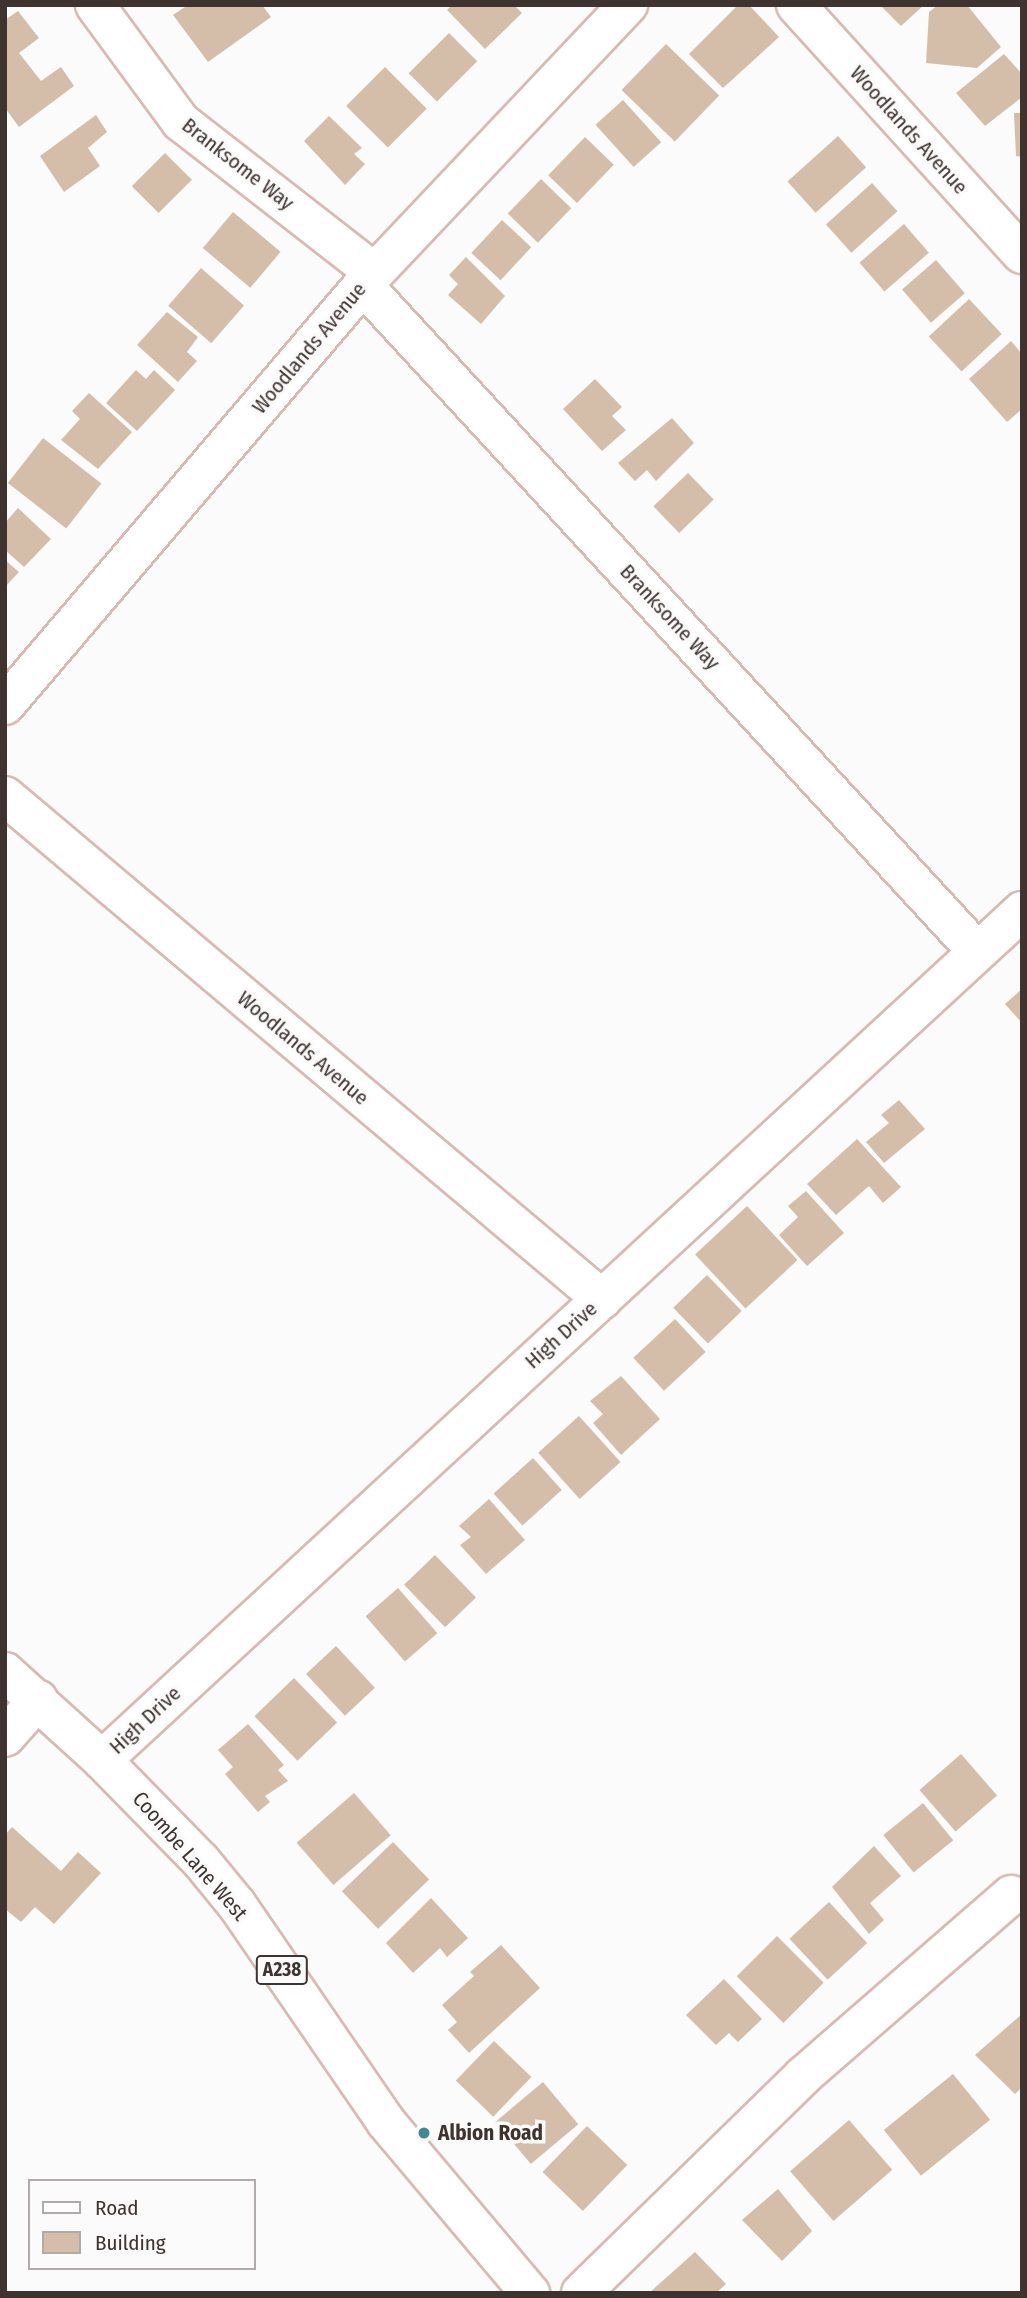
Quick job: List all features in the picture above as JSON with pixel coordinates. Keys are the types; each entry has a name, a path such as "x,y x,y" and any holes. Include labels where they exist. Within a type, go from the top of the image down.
{"street":[{"name":"Branksome Way","path":"95,5 181,122 368,278 977,951"},
{"name":"Woodlands Avenue","path":"5,705 368,278 628,5"},
{"name":"Woodlands Avenue","path":"796,5 1022,254"},
{"name":"Woodlands Avenue","path":"5,796 602,1299"},
{"name":"High Drive","path":"102,1760 1022,911"},
{"name":"Coombe Lane West","path":"5,1672 164,1820 237,1905 349,2074 434,2183 530,2293"},
{"path":"5,1737 38,1700"},
{"path":"581,2293 803,2076 1010,1895"}],"building":[{"path":"188,5 262,5 271,17 208,62 173,15"},
{"path":"452,5 514,5 522,13 485,49 447,10"},
{"path":"738,5 749,5 779,37 723,88 689,54"},
{"path":"880,5 924,5 901,26"},
{"path":"938,5 967,5 1001,47 977,68 926,63 929,12"},
{"path":"18,11 39,38 19,53 41,81 61,67 74,86 19,127 5,108 5,20"},
{"path":"449,33 477,61 437,102 409,73"},
{"path":"666,44 719,95 675,141 622,90"},
{"path":"1004,54 1022,74 1022,97 985,126 956,93"},
{"path":"385,67 427,109 388,148 346,106"},
{"path":"623,100 661,142 634,167 596,125"},
{"path":"1014,113 1022,113 1022,157 1016,156"},
{"path":"96,115 107,132 88,148 100,166 64,192 40,156"},
{"path":"329,116 362,148 354,154 365,164 345,185 304,141"},
{"path":"838,136 866,167 816,213 787,182"},
{"path":"585,137 614,165 577,203 548,175"},
{"path":"165,153 192,180 159,213 132,186"},
{"path":"541,179 571,208 538,243 508,214"},
{"path":"872,183 897,211 851,253 826,224"},
{"path":"233,212 280,252 250,288 203,248"},
{"path":"502,220 531,247 501,280 471,253"},
{"path":"904,224 929,253 884,291 859,263"},
{"path":"466,257 505,296 481,324 448,295 458,284 449,275"},
{"path":"936,260 965,293 931,323 902,290"},
{"path":"201,268 244,305 211,343 168,306"},
{"path":"969,299 1002,334 962,372 929,337"},
{"path":"167,312 198,337 187,352 197,361 178,382 137,345"},
{"path":"1011,341 1022,354 1022,409 1007,422 969,379"},
{"path":"136,370 146,379 154,370 175,390 137,431 106,403"},
{"path":"595,379 622,407 612,416 626,430 602,451 563,409"},
{"path":"89,393 132,432 98,469 61,440 80,419 72,411"},
{"path":"672,418 694,443 656,481 647,470 635,481 618,463"},
{"path":"43,438 101,484 66,528 8,483"},
{"path":"688,473 714,500 679,533 653,506"},
{"path":"18,508 51,539 24,567 5,550 5,523"},
{"path":"5,560 19,572 5,587"},
{"path":"1022,989 1022,1023 1005,1004"},
{"path":"899,1100 925,1129 884,1163 866,1142 889,1123 881,1115"},
{"path":"857,1139 901,1187 883,1203 869,1186 836,1215 807,1184"},
{"path":"806,1191 844,1233 807,1266 779,1235 798,1217 788,1206"},
{"path":"747,1206 797,1260 746,1309 695,1254"},
{"path":"707,1275 742,1311 708,1344 673,1308"},
{"path":"675,1319 706,1352 664,1391 633,1358"},
{"path":"621,1376 660,1419 621,1455 593,1423 603,1414 590,1401"},
{"path":"579,1416 620,1462 580,1499 538,1453"},
{"path":"533,1458 562,1490 522,1525 494,1493"},
{"path":"489,1499 525,1540 486,1574 460,1545 471,1537 459,1526"},
{"path":"435,1555 476,1597 445,1627 404,1585"},
{"path":"398,1588 437,1633 405,1661 366,1616"},
{"path":"336,1646 375,1688 345,1716 306,1674"},
{"path":"294,1678 337,1723 298,1761 254,1716"},
{"path":"248,1724 284,1765 278,1770 288,1781 265,1796 270,1802 258,1812 225,1774 233,1767 218,1750"},
{"path":"961,1754 997,1796 956,1832 919,1790"},
{"path":"354,1793 391,1835 333,1885 297,1843"},
{"path":"923,1803 953,1840 914,1872 883,1835"},
{"path":"12,1827 61,1871 78,1852 101,1873 54,1924 35,1907 21,1922 5,1909 5,1835"},
{"path":"393,1842 429,1879 378,1929 342,1891"},
{"path":"874,1846 901,1876 870,1903 884,1920 869,1934 832,1887"},
{"path":"431,1898 468,1938 447,1957 440,1948 413,1973 386,1943"},
{"path":"829,1902 867,1943 828,1980 790,1939"},
{"path":"777,1936 824,1983 783,2023 737,1976"},
{"path":"501,1945 540,1988 469,2053 448,2030 457,2022 442,2005 474,1976 470,1972"},
{"path":"724,1979 762,2019 738,2042 729,2033 716,2045 686,2015"},
{"path":"1022,2014 1022,2087 1015,2094 975,2055"},
{"path":"494,2041 531,2077 493,2117 456,2081"},
{"path":"953,2074 990,2120 921,2176 884,2130"},
{"path":"543,2082 578,2124 531,2164 496,2122"},
{"path":"849,2120 892,2170 833,2221 790,2171"},
{"path":"587,2126 627,2165 583,2211 543,2172"},
{"path":"778,2189 812,2231 782,2261 742,2220"},
{"path":"695,2252 726,2284 716,2293 649,2293"}],"place":[{"name":"Albion Road","path":"424,2133"}]}
